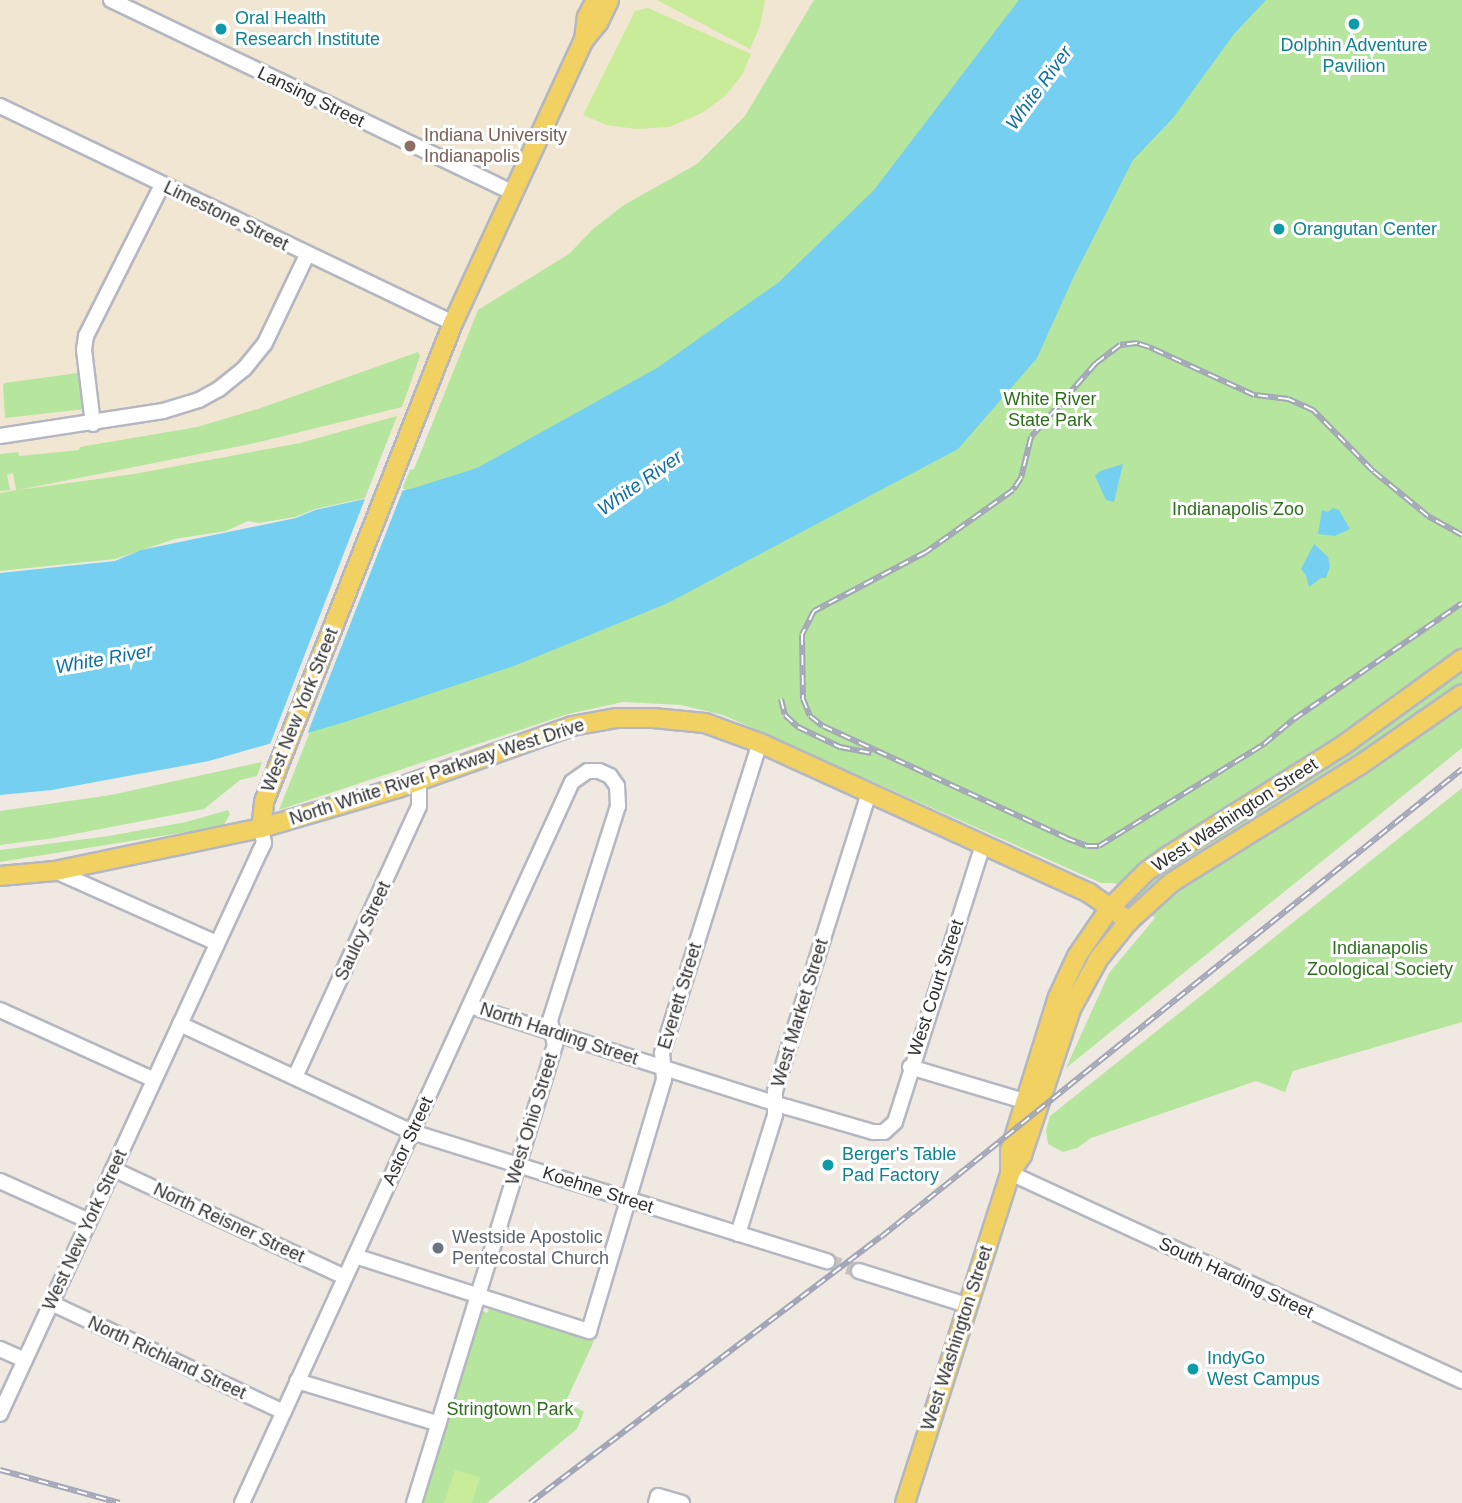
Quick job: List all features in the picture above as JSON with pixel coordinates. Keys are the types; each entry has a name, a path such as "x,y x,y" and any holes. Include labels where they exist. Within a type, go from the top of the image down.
{"main road":[{"name":"West New York Street","path":"584,40 587,17 596,0"},
{"name":"West New York Street","path":"261,828 264,802 453,323 584,40 598,23 609,0"},
{"name":"West Washington Street","path":"1010,1173 1010,1151 1024,1101 1066,976 1089,935 1110,908 1147,871 1168,856 1345,744 1462,659"},
{"name":"West Washington Street","path":"905,1503 1010,1173 1022,1155 1057,1047 1078,995 1099,958 1129,921 1172,882 1360,765 1462,694"},
{"name":"North White River Parkway West Drive","path":"0,876 55,871 261,828 419,781 572,726 617,718 696,722 760,743 1089,893 1129,921"}],"street":[{"name":"Lansing Street","path":"111,0 512,192"},
{"name":"Limestone Street","path":"1,110 453,323"},
{"path":"93,424 84,350 86,336 162,185"},
{"path":"0,431 93,424 179,407 229,382 265,343 307,255"},
{"name":"Everett Street","path":"478,1295 589,1331 664,1080 662,1053 760,743"},
{"name":"West Ohio Street","path":"414,1503 555,1045 550,1020 620,798 615,782 603,772 587,771 574,779"},
{"name":"Astor Street","path":"242,1503 574,779"},
{"name":"Saulcy Street","path":"295,1077 419,806 419,781"},
{"name":"West Market Street","path":"738,1234 775,1115 775,1091 869,793"},
{"name":"West New York Street","path":"0,1414 264,843 261,828"},
{"name":"West Court Street","path":"888,1130 895,1122 910,1067 983,844"},
{"path":"55,871 217,943"},
{"name":"North Harding Street","path":"470,1006 775,1103 873,1132 888,1130"},
{"path":"0,1010 154,1080"},
{"name":"Koehne Street","path":"180,1024 412,1132 827,1261"},
{"path":"910,1067 1024,1101"},
{"name":"North Reisner Street","path":"113,1169 345,1277"},
{"name":"South Harding Street","path":"1010,1173 1462,1381"},
{"path":"0,1181 89,1221"},
{"path":"355,1256 478,1295"},
{"path":"859,1271 967,1305"},
{"name":"North Richland Street","path":"51,1303 284,1412"},
{"path":"0,1349 25,1360"},
{"path":"297,1381 439,1424"},
{"path":"657,1500 682,1503"}],"shaded area":[{"name":"Indiana University Indianapolis","path":"0,0 971,0 619,338 303,474 0,520"}],"green space":[{"path":"657,0 765,0 760,26 750,49"},
{"name":"White River State Park","path":"814,0 1462,0 1462,748 1066,1068 1109,973 1155,918 1115,883 1101,883 723,715 681,705 623,702 568,714 279,810 406,489 402,489 410,470 414,469 478,310 569,254 593,229 624,205 697,164 745,116"},
{"path":"648,8 751,54 742,75 725,96 702,113 669,127 636,129 607,125 583,115 635,11"},
{"path":"418,352 420,356 402,407 255,443 18,490 134,474 300,443 397,416 365,498 315,509 295,517 259,523 248,521 226,531 175,539 115,559 0,571 0,493 16,490 13,473 7,475 10,490 0,491 0,454 18,452 19,456 79,450 80,447 197,427 258,409"},
{"path":"78,373 85,409 5,418 5,383"},
{"path":"262,762 257,776 240,780 204,809 54,838 0,845 0,811 111,795"},
{"name":"Indianapolis Zoological Society","path":"1462,788 1462,1022 1293,1071 1285,1092 1256,1081 1091,1138 1077,1148 1063,1152 1048,1144 1046,1130 1050,1116"},
{"path":"228,810 230,814 223,826 0,862 0,850 109,836 186,822"},
{"name":"Stringtown Park","path":"490,1307 594,1341 566,1401 584,1412 577,1429 487,1503 422,1503 479,1319 483,1311 487,1313"},
{"path":"455,1470 480,1477 472,1503 444,1503"}],"water":[{"name":"White River","path":"1019,0 1266,0 1234,34 1173,118 1133,160 1074,276 1037,358 958,449 668,603 514,666 342,723 209,761 52,790 0,795 0,573 115,561 141,550 296,518 315,510 414,488 477,468 657,368 779,282 874,190"},
{"path":"1123,464 1114,502 1106,500 1095,476 1100,471"},
{"path":"1333,508 1339,510 1350,529 1335,536 1318,534 1322,510 1328,512"},
{"path":"1314,544 1328,557 1330,566 1326,578 1321,578 1309,587 1306,575 1301,569"}],"pier":[{"path":"404,487 306,737 269,747 366,496"}],"tunnel":[{"path":"827,1261 859,1271"}],"railway":[{"path":"1462,535 1428,516 1373,471 1313,410 1288,399 1254,395 1149,347 1137,343 1120,345 1096,363 1031,437 1021,478 1013,490 926,552 814,611 802,635 803,699 810,716 823,726 1066,838 1087,846 1099,846 1264,744 1294,719 1462,603"},
{"path":"781,699 785,715 798,727 840,747 871,753"},
{"path":"530,1503 881,1237 1462,769"},
{"path":"0,1470 120,1503"}],"place":[{"name":"Dolphin Adventure Pavilion","path":"1354,24"},
{"name":"Oral Health Research Institute","path":"221,29"},
{"name":"Indiana University Indianapolis","path":"410,146"},
{"name":"Orangutan Center","path":"1279,229"},
{"name":"Berger's Table Pad Factory","path":"828,1165"},
{"name":"Westside Apostolic Pentecostal Church","path":"438,1248"},
{"name":"IndyGo West Campus","path":"1193,1369"}],"park label":[{"name":"Indianapolis Zoo","path":"1238,509"}]}
